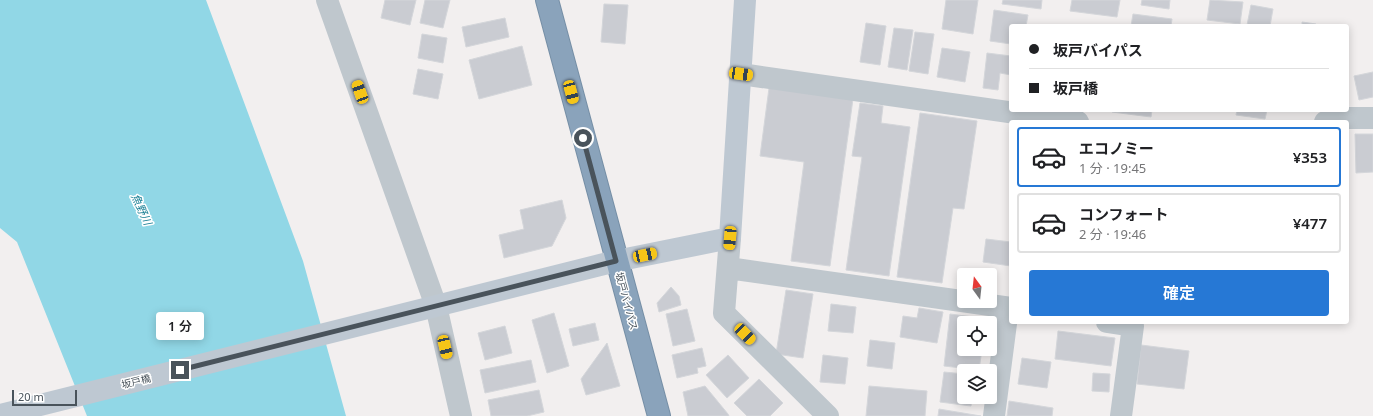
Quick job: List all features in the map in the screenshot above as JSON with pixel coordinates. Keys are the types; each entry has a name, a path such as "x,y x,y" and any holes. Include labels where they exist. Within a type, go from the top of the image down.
{"highway":[{"name":"坂戸バイパス","path":"547,0 658,416"}],"street":[{"path":"328,0 436,306 461,416"},
{"path":"745,0 724,313 828,416"},
{"path":"741,74 1064,120"},
{"path":"1334,120 1342,118 1373,118"},
{"name":"坂戸橋","path":"0,415 616,261 730,238"},
{"path":"728,268 1009,308"},
{"path":"994,416 1009,315"},
{"path":"1120,324 1133,326 1120,416"}],"water":[{"name":"魚野川","path":"0,0 206,0 303,261 346,416 87,416 17,242 0,228"}],"building":[{"path":"385,0 416,0 410,25 381,18"},
{"path":"425,0 450,0 443,28 420,23"},
{"path":"946,0 978,0 973,34 942,29"},
{"path":"1003,0 1042,0 1041,9 1002,4"},
{"path":"1072,0 1120,0 1117,17 1070,11"},
{"path":"1142,0 1170,0 1169,9 1141,5"},
{"path":"1210,0 1243,2 1240,24 1207,20"},
{"path":"604,4 628,5 625,44 601,42"},
{"path":"1251,5 1273,9 1270,24 1247,24"},
{"path":"994,10 1028,15 1026,24 1009,24 1009,44 990,41"},
{"path":"1133,14 1172,19 1171,24 1131,24"},
{"path":"505,18 509,37 466,47 462,27"},
{"path":"1302,22 1316,24 1302,24"},
{"path":"866,23 886,26 880,65 860,62"},
{"path":"894,28 913,30 907,70 888,67"},
{"path":"915,32 934,34 928,74 909,71"},
{"path":"422,34 447,38 443,63 418,58"},
{"path":"522,46 532,85 479,99 469,60"},
{"path":"942,48 970,52 965,82 937,77"},
{"path":"987,53 1009,56 1009,75 1000,73 998,90 983,88"},
{"path":"418,69 443,74 438,99 413,94"},
{"path":"1373,72 1373,97 1359,100 1354,76"},
{"path":"769,88 853,99 830,266 791,261 804,162 760,156"},
{"path":"860,103 883,106 881,123 910,127 889,276 846,270 862,157 852,156"},
{"path":"1112,112 1152,112 1151,117"},
{"path":"1237,112 1267,112 1265,119 1236,115"},
{"path":"920,113 977,121 964,209 953,208 942,283 897,277"},
{"path":"1355,134 1373,134 1373,172 1356,173"},
{"path":"562,200 566,218 552,246 504,258 499,235 524,229 520,210"},
{"path":"986,239 1009,242 1009,266 983,262"},
{"path":"671,287 679,296 681,305 659,312 657,303"},
{"path":"786,290 813,294 803,358 776,354"},
{"path":"831,304 856,307 853,333 828,331"},
{"path":"919,308 943,312 937,343 900,337 903,316 917,318"},
{"path":"687,309 695,341 673,346 666,314"},
{"path":"554,313 569,366 547,373 532,320"},
{"path":"950,314 965,316 957,316 957,356 981,356 980,364 957,364 957,367 944,366"},
{"path":"595,323 599,340 573,346 569,329"},
{"path":"505,326 512,353 485,360 478,333"},
{"path":"1058,331 1115,338 1111,366 1055,359"},
{"path":"870,340 895,343 892,369 867,366"},
{"path":"607,343 620,386 586,395 581,379"},
{"path":"1141,345 1189,351 1184,389 1137,384"},
{"path":"702,348 706,366 697,368 698,373 677,378 672,355"},
{"path":"728,355 749,378 727,398 706,375"},
{"path":"823,355 848,358 845,384 820,382"},
{"path":"1022,358 1051,362 1047,388 1018,384"},
{"path":"531,360 536,382 485,393 480,370"},
{"path":"944,372 957,373 957,404 971,404 971,406 940,402"},
{"path":"1093,373 1110,374 1109,392 1092,391"},
{"path":"759,379 783,403 770,416 747,416 734,403"},
{"path":"705,386 729,416 688,416 683,392"},
{"path":"869,386 927,391 925,416 866,416"},
{"path":"539,390 544,412 527,416 491,416 488,400"},
{"path":"1009,401 1053,408 1052,416 1007,416"},
{"path":"939,409 981,416 938,416"}],"route":[{"path":"180,370 616,261 583,138"}]}
